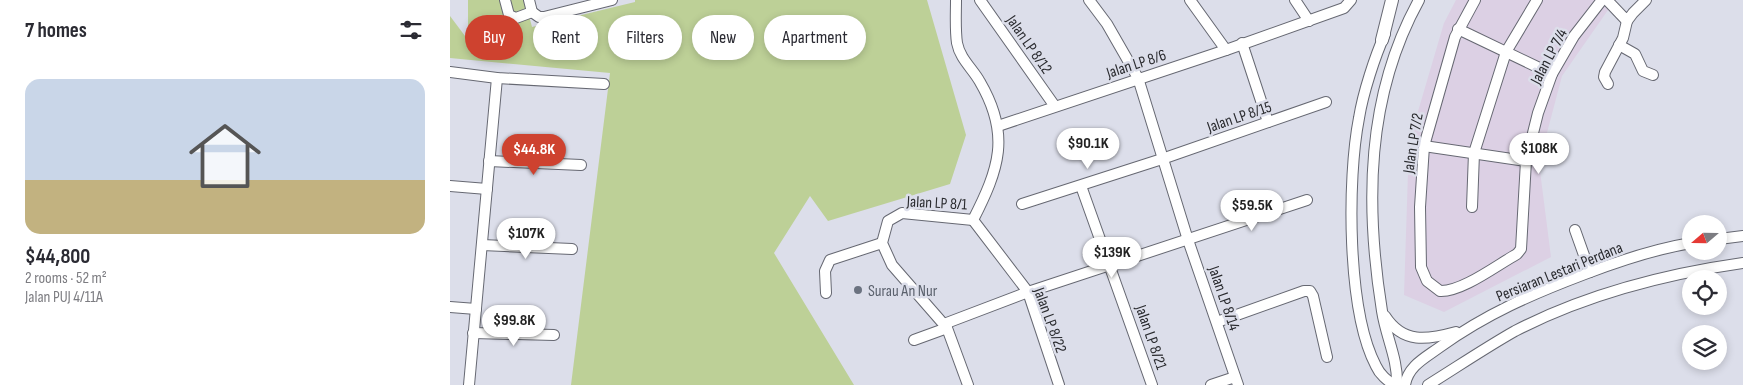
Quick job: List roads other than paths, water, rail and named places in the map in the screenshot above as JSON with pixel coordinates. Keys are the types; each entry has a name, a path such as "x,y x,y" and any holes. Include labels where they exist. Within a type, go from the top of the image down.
{"main road":[{"path":"1382,40 1392,0"}],"street":[{"path":"505,0 507,12 512,17 516,18 532,12"},
{"path":"529,0 532,12 539,17 612,0"},
{"name":"Jalan LP 8/1","path":"882,243 888,221 902,213 973,220 996,171 1000,142 998,126 988,95 963,57 958,44 956,0"},
{"name":"Jalan LP 8/12","path":"980,0 1054,105"},
{"name":"Jalan LP 8/14","path":"1090,0 1107,24 1138,78 1188,240 1237,381"},
{"path":"1190,0 1226,50"},
{"path":"1295,0 1309,21"},
{"name":"Jalan LP 8/6","path":"998,126 1054,105 1226,50 1309,21 1344,8 1351,0"},
{"path":"1399,0 1382,40 1359,117 1351,217 1355,280 1366,342 1376,367 1383,377 1396,385 1398,367 1387,338 1382,311 1372,214 1373,148 1385,82 1408,20 1419,0"},
{"name":"Jalan LP 7/2","path":"1440,291 1427,281 1421,267 1420,207 1424,146 1458,29 1475,0"},
{"path":"1472,207 1474,153 1506,52 1537,0"},
{"name":"Jalan LP 7/4","path":"1440,291 1452,290 1521,249 1526,161 1538,113 1552,74 1574,36 1602,0"},
{"path":"1608,0 1627,21"},
{"path":"1608,84 1604,77 1605,72 1619,45 1627,21 1646,0"},
{"path":"1458,29 1552,74"},
{"path":"1242,43 1268,122"},
{"path":"1619,45 1636,54 1643,71 1653,75"},
{"path":"450,72 497,78 604,84"},
{"path":"469,385 497,78"},
{"name":"Jalan LP 8/15","path":"1022,204 1162,159 1326,102"},
{"path":"1424,146 1526,161"},
{"path":"489,161 581,166"},
{"path":"450,186 487,189"},
{"name":"Jalan LP 8/21","path":"1081,186 1152,385"},
{"path":"914,340 1028,292 1307,200"},
{"name":"Jalan LP 8/22","path":"973,220 1028,292 1060,385"},
{"path":"1575,230 1590,272"},
{"path":"1728,238 1743,236"},
{"path":"826,293 825,271 826,264 830,260 882,243 892,264 945,326 968,385"},
{"path":"482,245 572,249"},
{"name":"Persiaran Lestari Perdana","path":"1405,385 1407,376 1415,365 1464,330 1515,301 1622,260 1682,245"},
{"path":"1428,385 1471,356 1517,330 1573,306 1640,284 1705,268 1743,263"},
{"path":"1217,322 1304,291 1310,291 1314,296 1327,357"},
{"path":"450,307 476,309"},
{"path":"1382,311 1398,331 1413,337 1422,339 1464,330"},
{"path":"474,333 554,335"},
{"path":"1211,385 1237,381"}],"place":[{"name":"Surau An Nur","path":"858,290"}]}
